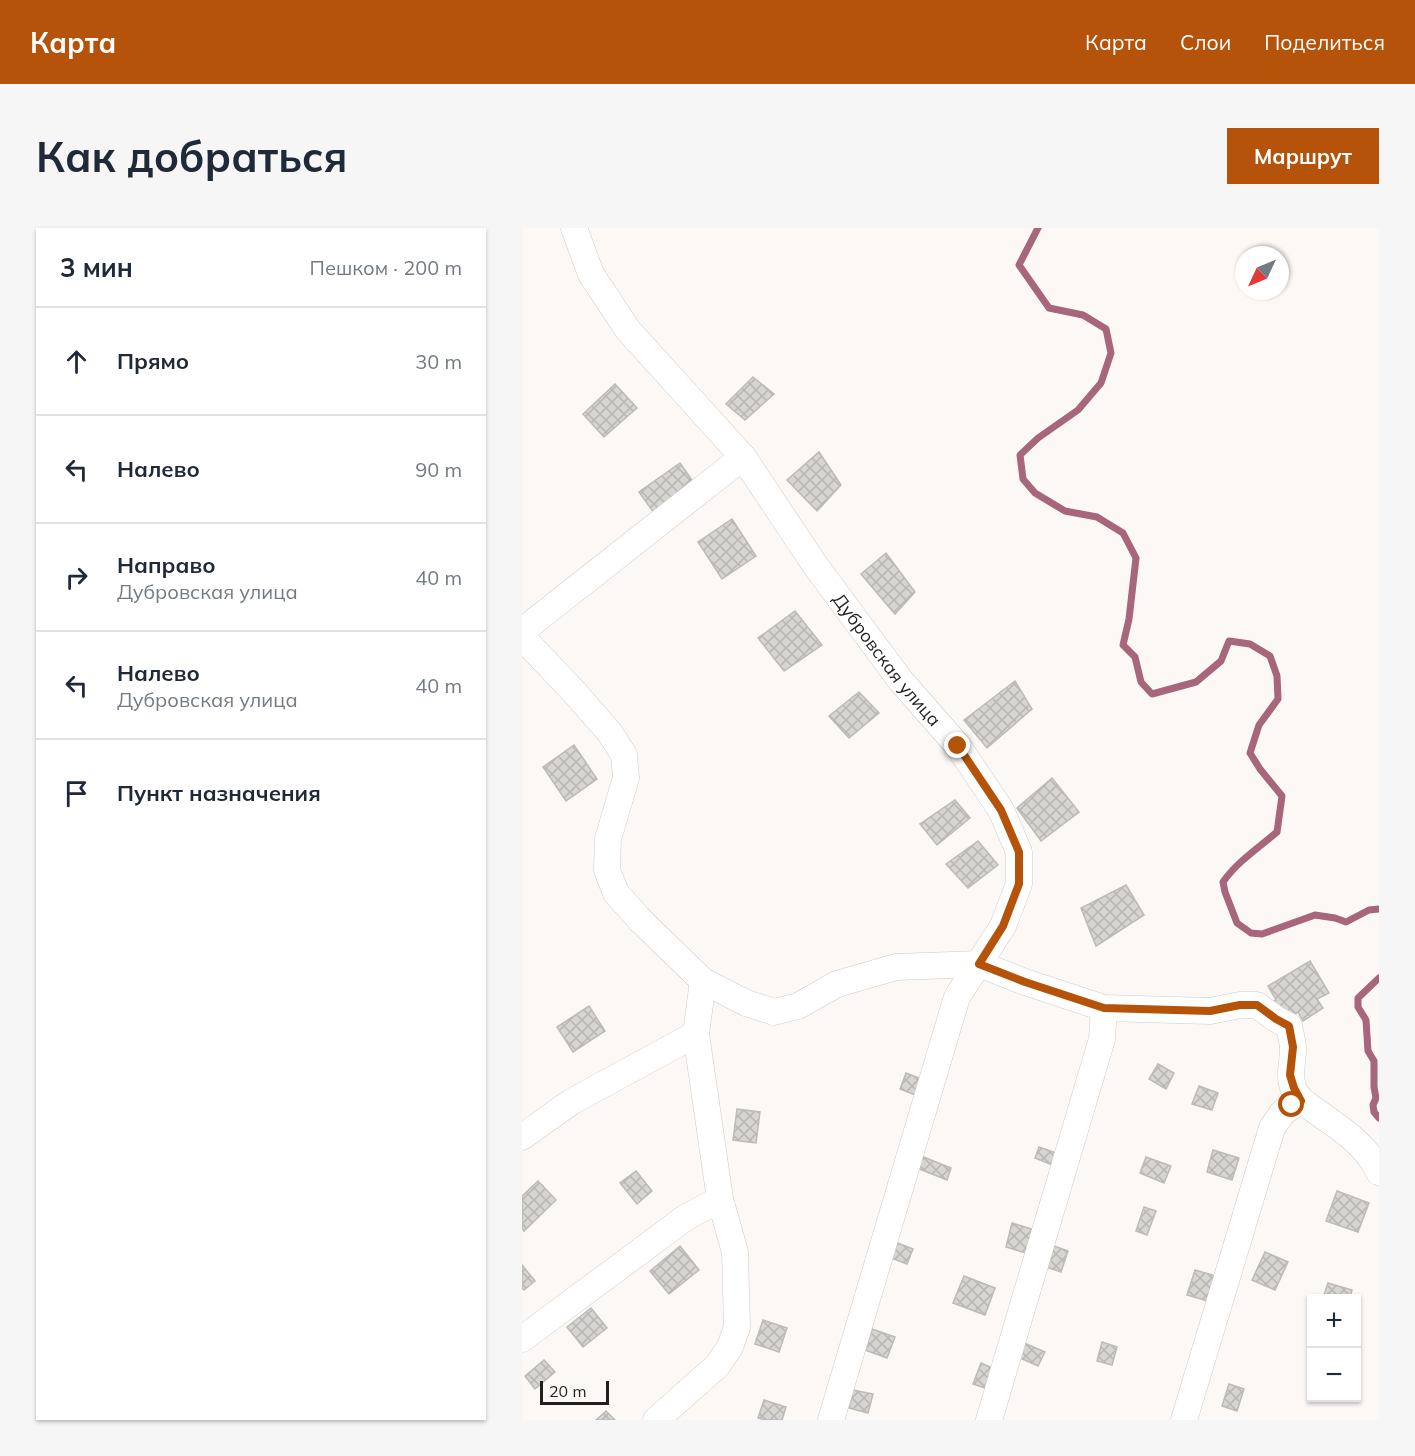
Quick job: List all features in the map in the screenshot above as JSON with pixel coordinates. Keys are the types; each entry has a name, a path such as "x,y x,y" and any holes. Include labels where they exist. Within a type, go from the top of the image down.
{"street":[{"name":"Дубровская улица","path":"574,228 591,273 628,330 743,457 815,565 901,681 958,746 1001,810 1019,852 1019,884 1003,926 957,997 831,1420"},
{"path":"522,631 743,457"},
{"path":"522,637 610,733 624,755 626,778 608,840 607,870 616,893 641,921 703,981 746,1003 774,1012 798,1006 837,984 896,967 979,964 1104,1008 1210,1011 1240,1005 1257,1005 1289,1026 1293,1047 1290,1075 1301,1101 1357,1142 1379,1172"},
{"path":"656,1420 717,1366 730,1347 737,1327 735,1252 720,1199 696,1034 703,981"},
{"path":"989,1420 1102,1039 1104,1008"},
{"path":"522,1137 571,1102 696,1034"},
{"path":"1184,1420 1272,1128 1283,1112 1301,1101"},
{"path":"522,1339 685,1218 720,1199"}],"building":[{"path":"753,377 774,394 745,420 726,404"},
{"path":"615,384 637,408 604,437 583,414"},
{"path":"819,452 841,485 817,511 787,480"},
{"path":"680,463 694,483 654,513 639,492"},
{"path":"732,519 756,556 722,579 698,542"},
{"path":"886,553 915,592 895,614 861,574"},
{"path":"795,611 822,645 784,671 758,638"},
{"path":"1015,681 1032,709 987,748 964,720"},
{"path":"859,692 879,713 849,738 829,716"},
{"path":"574,745 597,779 566,801 543,767"},
{"path":"1052,778 1079,812 1041,841 1017,808"},
{"path":"955,800 970,818 937,845 920,824"},
{"path":"978,841 998,865 968,888 946,864"},
{"path":"1126,885 1144,915 1096,946 1081,908"},
{"path":"1310,961 1329,993 1317,999 1323,1008 1303,1021 1298,1012 1286,1019 1269,1004 1276,1000 1268,986"},
{"path":"589,1006 605,1031 573,1052 557,1027"},
{"path":"1158,1064 1174,1073 1166,1089 1149,1079"},
{"path":"906,1073 924,1080 918,1096 900,1089"},
{"path":"1199,1086 1218,1093 1212,1110 1192,1104"},
{"path":"737,1109 760,1112 756,1143 733,1140"},
{"path":"1039,1147 1059,1154 1055,1166 1035,1158"},
{"path":"1213,1150 1239,1158 1232,1180 1207,1172"},
{"path":"921,1156 951,1168 947,1180 917,1168"},
{"path":"1146,1157 1171,1166 1164,1183 1140,1173"},
{"path":"636,1171 652,1191 637,1204 620,1183"},
{"path":"538,1181 556,1200 524,1231 522,1228 522,1196"},
{"path":"1337,1191 1369,1203 1358,1232 1326,1221"},
{"path":"1144,1207 1156,1211 1147,1235 1136,1231"},
{"path":"1012,1223 1035,1230 1029,1254 1006,1247"},
{"path":"895,1242 913,1249 907,1264 889,1257"},
{"path":"680,1246 699,1270 669,1294 650,1271"},
{"path":"1054,1246 1068,1251 1061,1272 1046,1267"},
{"path":"1265,1252 1288,1262 1275,1290 1252,1280"},
{"path":"522,1265 535,1281 524,1290 522,1288"},
{"path":"1195,1270 1216,1276 1208,1301 1187,1295"},
{"path":"964,1276 995,1288 985,1315 953,1303"},
{"path":"1328,1283 1352,1290 1351,1294 1324,1294"},
{"path":"591,1308 607,1328 583,1347 567,1327"},
{"path":"763,1320 787,1328 779,1352 755,1344"},
{"path":"872,1329 895,1337 887,1358 865,1350"},
{"path":"1102,1342 1117,1347 1112,1365 1097,1361"},
{"path":"1024,1343 1045,1352 1038,1366 1018,1357"},
{"path":"544,1360 555,1372 535,1389 525,1376"},
{"path":"981,1363 992,1368 985,1388 973,1384"},
{"path":"1229,1384 1244,1389 1237,1411 1222,1406"},
{"path":"853,1390 873,1394 868,1413 849,1408"},
{"path":"764,1400 786,1407 782,1420 758,1418"},
{"path":"606,1411 615,1420 596,1420"}],"waterway":[{"path":"1038,228 1019,265 1049,308 1083,315 1106,329 1111,353 1101,383 1078,410 1038,438 1020,455 1023,479 1035,493 1065,511 1097,517 1123,533 1136,558 1129,619 1123,645 1135,657 1141,682 1152,694 1196,682 1221,661 1229,641 1250,644 1270,656 1277,676 1278,699 1259,725 1250,753 1282,796 1277,832 1241,862 1223,882 1237,923 1251,933 1262,934 1315,915 1346,922 1369,910 1379,909"},
{"path":"1379,978 1358,998 1358,1007 1366,1020 1368,1051 1374,1061 1376,1098 1373,1105 1374,1112 1379,1118"}],"route":[{"path":"958,746 1001,810 1019,852 1019,884 1003,926 979,964 1104,1008 1210,1011 1240,1005 1257,1005 1289,1026 1293,1047 1290,1075 1301,1101 1292,1105"}]}
